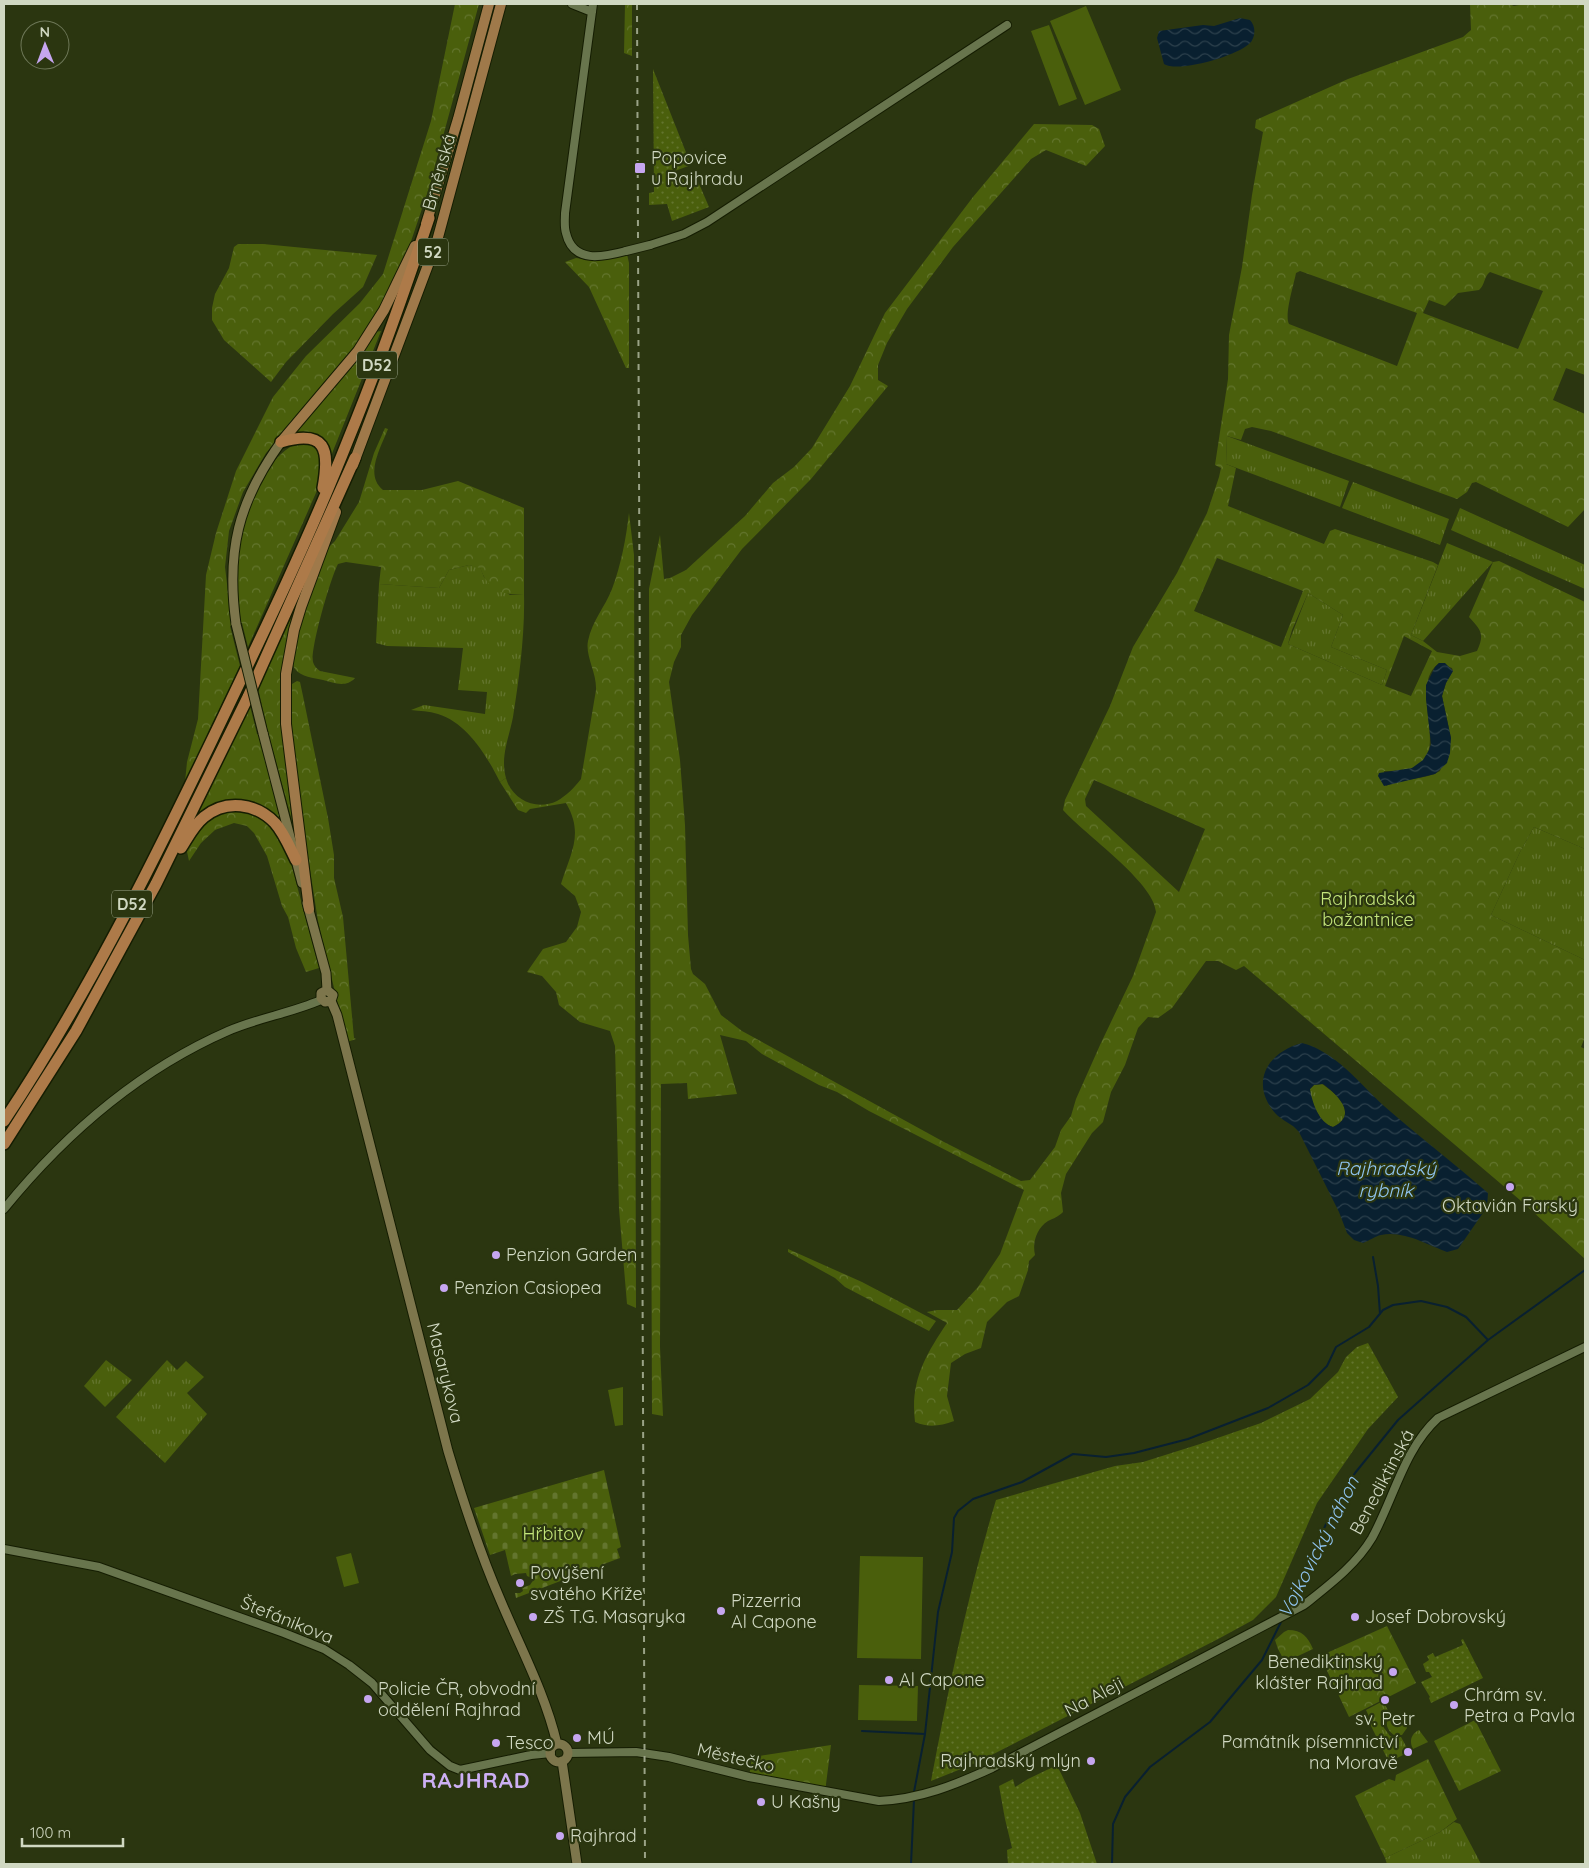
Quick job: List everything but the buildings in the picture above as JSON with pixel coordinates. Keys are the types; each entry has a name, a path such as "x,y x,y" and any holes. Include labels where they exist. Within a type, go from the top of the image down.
{"highway":[{"path":"484,25 485,4"},
{"name":"Brněnská","path":"281,442 337,377 371,332 394,290 428,218 456,128 489,4"},
{"name":"Brněnská","path":"309,909 286,724 286,674 294,630 355,458 437,241 493,40 501,4"},
{"path":"493,40 508,4"},
{"name":"D52","path":"4,1121 64,1024 139,890 243,677 318,510 377,366 428,218"},
{"path":"281,442 295,438 309,438 314,439 323,448 327,462 318,510"},
{"name":"D52","path":"4,1144 76,1032 156,884 248,697 355,458"},
{"path":"156,884 198,822 217,809 228,806 250,807 266,815 280,830 296,860"}],"main road":[{"path":"281,442 260,473 238,526 232,569 232,594 236,624 326,974 327,990 321,993 321,1000 331,1001"},
{"name":"Masarykova","path":"327,990 333,995 331,1001 337,1015 461,1495 483,1557 544,1701 557,1744"},
{"path":"557,1744 564,1747 568,1753 567,1759 562,1761 555,1759 551,1753 552,1746 557,1744"},
{"path":"562,1761 577,1864"}],"street":[{"path":"572,4 592,8 565,213 566,233 573,248 588,256 599,258 684,234 707,222 1008,25"},
{"path":"4,1209 50,1156 92,1117 148,1074 168,1061 230,1030 321,1000"},
{"name":"Benediktinská","path":"1270,1622 1304,1605 1332,1583 1353,1562 1370,1540 1411,1455 1430,1425 1438,1418 1585,1347"},
{"name":"Štefánikova","path":"4,1549 99,1567 284,1632 324,1649 372,1683 430,1750 450,1766 460,1770 516,1758 551,1753"},
{"name":"Na Aleji","path":"897,1800 955,1785 992,1768 1270,1622"},
{"name":"Městečko","path":"568,1753 636,1752 669,1757 749,1777 816,1790 879,1801 897,1800"}],"green space":[{"path":"455,4 479,4 429,188 403,265 370,328 309,404 266,453 243,492 229,531 225,567 232,626 230,626 240,666 185,782 187,762 198,719 206,575 216,533 236,471 273,397 306,356 360,303 383,274 431,121"},
{"path":"625,4 632,4 632,56 624,53"},
{"name":"Rajhradská bažantnice","path":"1470,4 1509,4 1514,6 1524,4 1585,4 1585,375 1566,368 1553,400 1585,414 1585,509 1568,527 1476,482 1472,483 1467,492 1457,499 1271,431 1252,427 1245,429 1241,440 1227,436 1226,464 1236,468 1228,506 1324,544 1330,531 1335,529 1438,565 1411,635 1423,641 1437,652 1460,656 1477,651 1481,636 1476,625 1469,617 1493,562 1499,561 1585,602 1585,849 1534,827 1520,852 1491,915 1585,960 1585,1037 1581,1047 1585,1049 1585,1259 1520,1200 1244,966 1236,970 1218,961 1206,961 1172,1008 1158,1018 1148,1017 1138,1028 1125,1065 1111,1092 1103,1122 1092,1133 1066,1174 1061,1193 1063,1212 1044,1224 1036,1236 1034,1245 1035,1255 1029,1261 1028,1270 1019,1296 1007,1302 987,1322 981,1348 965,1354 951,1363 947,1396 954,1421 934,1426 920,1424 915,1422 914,1407 917,1381 926,1358 947,1323 927,1312 957,1310 978,1287 1000,1254 1024,1190 869,1111 837,1092 819,1085 762,1054 746,1041 720,1035 737,1094 688,1099 687,1083 661,1084 660,1347 663,1416 652,1414 649,589 660,535 664,579 686,570 745,516 773,483 794,467 812,448 850,386 885,313 973,197 1034,124 1092,125 1099,129 1105,146 1086,166 1046,150 1031,159 953,247 907,309 887,343 878,365 878,380 888,386 811,479 742,549 692,615 681,635 681,647 674,662 669,682 680,760 685,825 688,935 691,969 693,974 705,984 721,1015 742,1031 944,1142 1021,1181 1030,1180 1055,1147 1061,1130 1071,1116 1076,1099 1133,976 1156,912 1152,900 1144,887 1117,859 1063,810 1065,800 1110,706 1133,647 1177,573 1207,513 1219,477 1221,468 1215,465 1228,379 1229,335 1242,267 1263,132 1255,128 1256,120 1348,79 1463,37 1471,30","holes":["1300,271 1417,313 1397,366 1289,324 1288,307 1296,273","1490,272 1543,291 1518,349 1423,313 1429,300 1445,306 1458,293 1479,290","1217,558 1303,591 1281,647 1194,611","1308,593 1343,615 1331,647 1387,670 1382,685 1288,644","1404,636 1432,651 1411,696 1385,686","1439,663 1452,668 1453,671 1446,683 1442,696 1451,738 1440,771 1386,786 1384,771 1412,768 1424,761 1429,750 1427,688 1430,674","1094,780 1205,829 1179,892 1086,806 1085,799"]},
{"path":"1086,6 1121,90 1085,105 1050,21"},
{"path":"1049,25 1077,99 1059,106 1031,31"},
{"path":"653,69 691,165 675,171 677,179 682,177 685,184 697,179 709,207 672,221 667,204 649,205 649,193 654,192"},
{"path":"238,244 263,244 377,255 363,287 333,314 286,362 271,382 224,340 212,320 215,294 229,268 234,247"},
{"path":"627,254 629,263 629,368 626,368 589,287 565,262 576,258 596,261"},
{"path":"381,331 331,456 326,443 290,436 375,332"},
{"path":"385,428 388,429 378,452 374,469 377,484 383,490 422,490 458,481 524,508 524,595 508,594 497,590 488,582 480,568 469,565 449,570 439,588 379,584 381,567 346,562 338,564 322,613 313,662 320,671 355,678 348,683 340,684 308,677 295,669 293,660 298,630 327,549 335,541 359,502 374,453"},
{"path":"1227,436 1349,481 1340,507 1226,464"},
{"path":"309,442 320,453 323,477 248,647 241,623 237,581 237,559 242,527 258,486 274,461 294,445"},
{"path":"1353,482 1449,519 1440,545 1342,508"},
{"path":"1460,508 1585,565 1585,589 1451,530"},
{"path":"629,513 634,555 636,1308 627,1304 619,1209 615,1046 610,1031 580,1022 559,1005 556,992 542,976 527,972 543,949 566,942 577,927 581,912 575,896 561,884 574,843 574,824 566,803 530,809 526,813 518,810 500,782 506,778 509,786 519,798 526,802 541,805 557,801 581,779 596,690 595,677 588,653 588,641 592,627 609,596 615,580 623,552"},
{"path":"1447,543 1493,562 1423,641 1411,635"},
{"path":"469,565 480,567 484,577 510,595 524,595 523,641 513,717 504,763 506,778 500,782 482,751 458,725 438,714 411,710 424,705 485,714 487,692 458,690 463,648 387,646 376,643 379,584 439,588 449,570"},
{"path":"1308,593 1343,615 1331,647 1387,670 1382,685 1288,644"},
{"path":"291,618 280,689 282,731 292,821 258,688"},
{"path":"297,681 300,682 328,818 334,855 334,878 343,917 354,1038 356,1039 347,1042 318,921 292,754 288,692 292,684"},
{"path":"250,706 282,826 253,803 196,818"},
{"path":"230,808 256,813 277,832 282,840 292,867 319,968 306,972 296,948 288,917 282,906 267,856 254,833 247,826 234,823 215,830 201,843 189,861 186,847 204,822"},
{"path":"1534,827 1585,849 1585,960 1491,915 1520,852"},
{"path":"1322,1084 1334,1093 1343,1104 1345,1110 1341,1122 1333,1127 1320,1117 1310,1095 1309,1090 1314,1085"},
{"path":"788,1249 862,1282 936,1321 929,1331 845,1287 835,1278 788,1252"},
{"path":"1368,1343 1398,1397 1368,1429 1317,1503 1276,1597 1253,1620 1220,1638 976,1763 931,1781 960,1640 996,1500 1115,1466 1143,1462 1261,1423 1310,1399 1338,1372 1346,1357 1357,1347"},
{"path":"106,1360 132,1380 105,1407 84,1386"},
{"path":"167,1360 177,1370 186,1361 204,1377 187,1393 207,1414 165,1463 116,1417"},
{"path":"623,1387 623,1425 615,1426 608,1390"},
{"name":"Hřbitov","path":"604,1470 621,1547 617,1549 620,1558 604,1564 605,1567 585,1575 584,1572 516,1598 515,1593 523,1591 522,1588 530,1585 534,1579 527,1576 526,1573 511,1576 505,1550 490,1555 474,1508"},
{"path":"351,1553 359,1583 344,1587 336,1557"},
{"path":"860,1556 923,1557 921,1659 857,1658"},
{"path":"1387,1626 1416,1683 1349,1717 1320,1656"},
{"path":"1288,1630 1297,1631 1304,1635 1313,1649 1285,1662 1275,1640"},
{"path":"1463,1639 1483,1678 1431,1703 1430,1697 1421,1682 1432,1677 1429,1672 1426,1672 1423,1664 1429,1660 1427,1656 1433,1653 1435,1657 1463,1645 1461,1640"},
{"path":"859,1685 918,1686 917,1721 858,1720"},
{"path":"1383,1701 1390,1714 1384,1721 1384,1728 1390,1736 1401,1737 1407,1748 1402,1751 1403,1755 1389,1762 1382,1748 1385,1746 1380,1737 1377,1738 1366,1710"},
{"path":"1392,1715 1400,1717 1405,1723 1407,1728 1402,1735 1394,1735 1388,1729 1387,1721"},
{"path":"1475,1720 1501,1771 1459,1791 1434,1741"},
{"path":"1419,1730 1428,1742 1413,1749 1412,1738"},
{"path":"831,1745 825,1792 749,1777 752,1757"},
{"path":"1428,1759 1457,1819 1440,1832 1385,1858 1355,1796 1389,1779 1395,1781 1396,1775"},
{"path":"1057,1765 1080,1813 1097,1864 1008,1864 1007,1850 1012,1848 999,1786 1013,1779 1015,1787"},
{"path":"1454,1822 1460,1824 1481,1864 1387,1864 1385,1858 1440,1832"}],"water":[{"path":"1240,18 1250,20 1254,29 1251,41 1242,49 1220,58 1194,65 1171,66 1164,64 1157,38 1159,31 1203,25 1214,26"},
{"path":"1439,663 1445,663 1453,671 1446,683 1442,696 1451,738 1447,763 1435,774 1384,786 1378,776 1379,773 1412,768 1423,760 1429,750 1431,744 1426,685"},
{"name":"Rajhradský rybník","path":"1302,1043 1314,1047 1336,1061 1384,1106 1488,1193 1487,1207 1458,1249 1447,1252 1407,1236 1389,1234 1363,1243 1354,1240 1347,1233 1339,1212 1299,1132 1275,1113 1267,1101 1263,1090 1266,1070 1280,1053","holes":["1323,1084 1339,1099 1345,1111 1341,1122 1333,1127 1320,1117 1312,1100 1310,1089 1314,1085"]}],"waterway":[{"path":"1373,1257 1380,1314"},
{"name":"Vojkovický náhon","path":"1287,1611 1326,1524 1355,1473 1398,1420 1488,1340 1585,1270"},
{"path":"914,1792 925,1734 938,1612 952,1552 954,1518 958,1511 973,1499 1022,1482 1073,1454 1106,1457 1134,1453 1188,1439 1268,1408 1308,1385 1327,1366 1336,1347 1369,1327 1383,1310 1393,1305 1421,1301 1447,1307 1466,1317 1488,1340"},
{"name":"Vojkovický náhon","path":"1112,1864 1113,1824 1125,1797 1150,1767 1210,1722 1262,1660 1282,1620"},
{"path":"862,1731 925,1734"},
{"path":"911,1864 914,1800"}],"railway":[{"path":"637,4 645,1864"}],"place":[{"name":"Popovice u Rajhradu","path":"640,168"},
{"name":"Oktavián Farský","path":"1510,1187"},
{"name":"Penzion Garden","path":"496,1255"},
{"name":"Penzion Casiopea","path":"444,1288"},
{"name":"Povýšení svatého Kříže","path":"520,1583"},
{"name":"Pizzerria Al Capone","path":"721,1611"},
{"name":"ZŠ T.G. Masaryka","path":"533,1617"},
{"name":"Josef Dobrovský","path":"1355,1617"},
{"name":"Benediktinský klášter Rajhrad","path":"1393,1672"},
{"name":"Al Capone","path":"889,1680"},
{"name":"Policie ČR, obvodní oddělení Rajhrad","path":"368,1699"},
{"name":"sv. Petr","path":"1385,1700"},
{"name":"Chrám sv. Petra a Pavla","path":"1454,1705"},
{"name":"MÚ","path":"577,1738"},
{"name":"Tesco","path":"496,1743"},
{"name":"Památník písemnictví na Moravě","path":"1408,1752"},
{"name":"Rajhradský mlýn","path":"1091,1761"},
{"name":"U Kašny","path":"761,1802"},
{"name":"Rajhrad","path":"560,1836"}],"district":[{"name":"RAJHRAD","path":"476,1780"}]}
